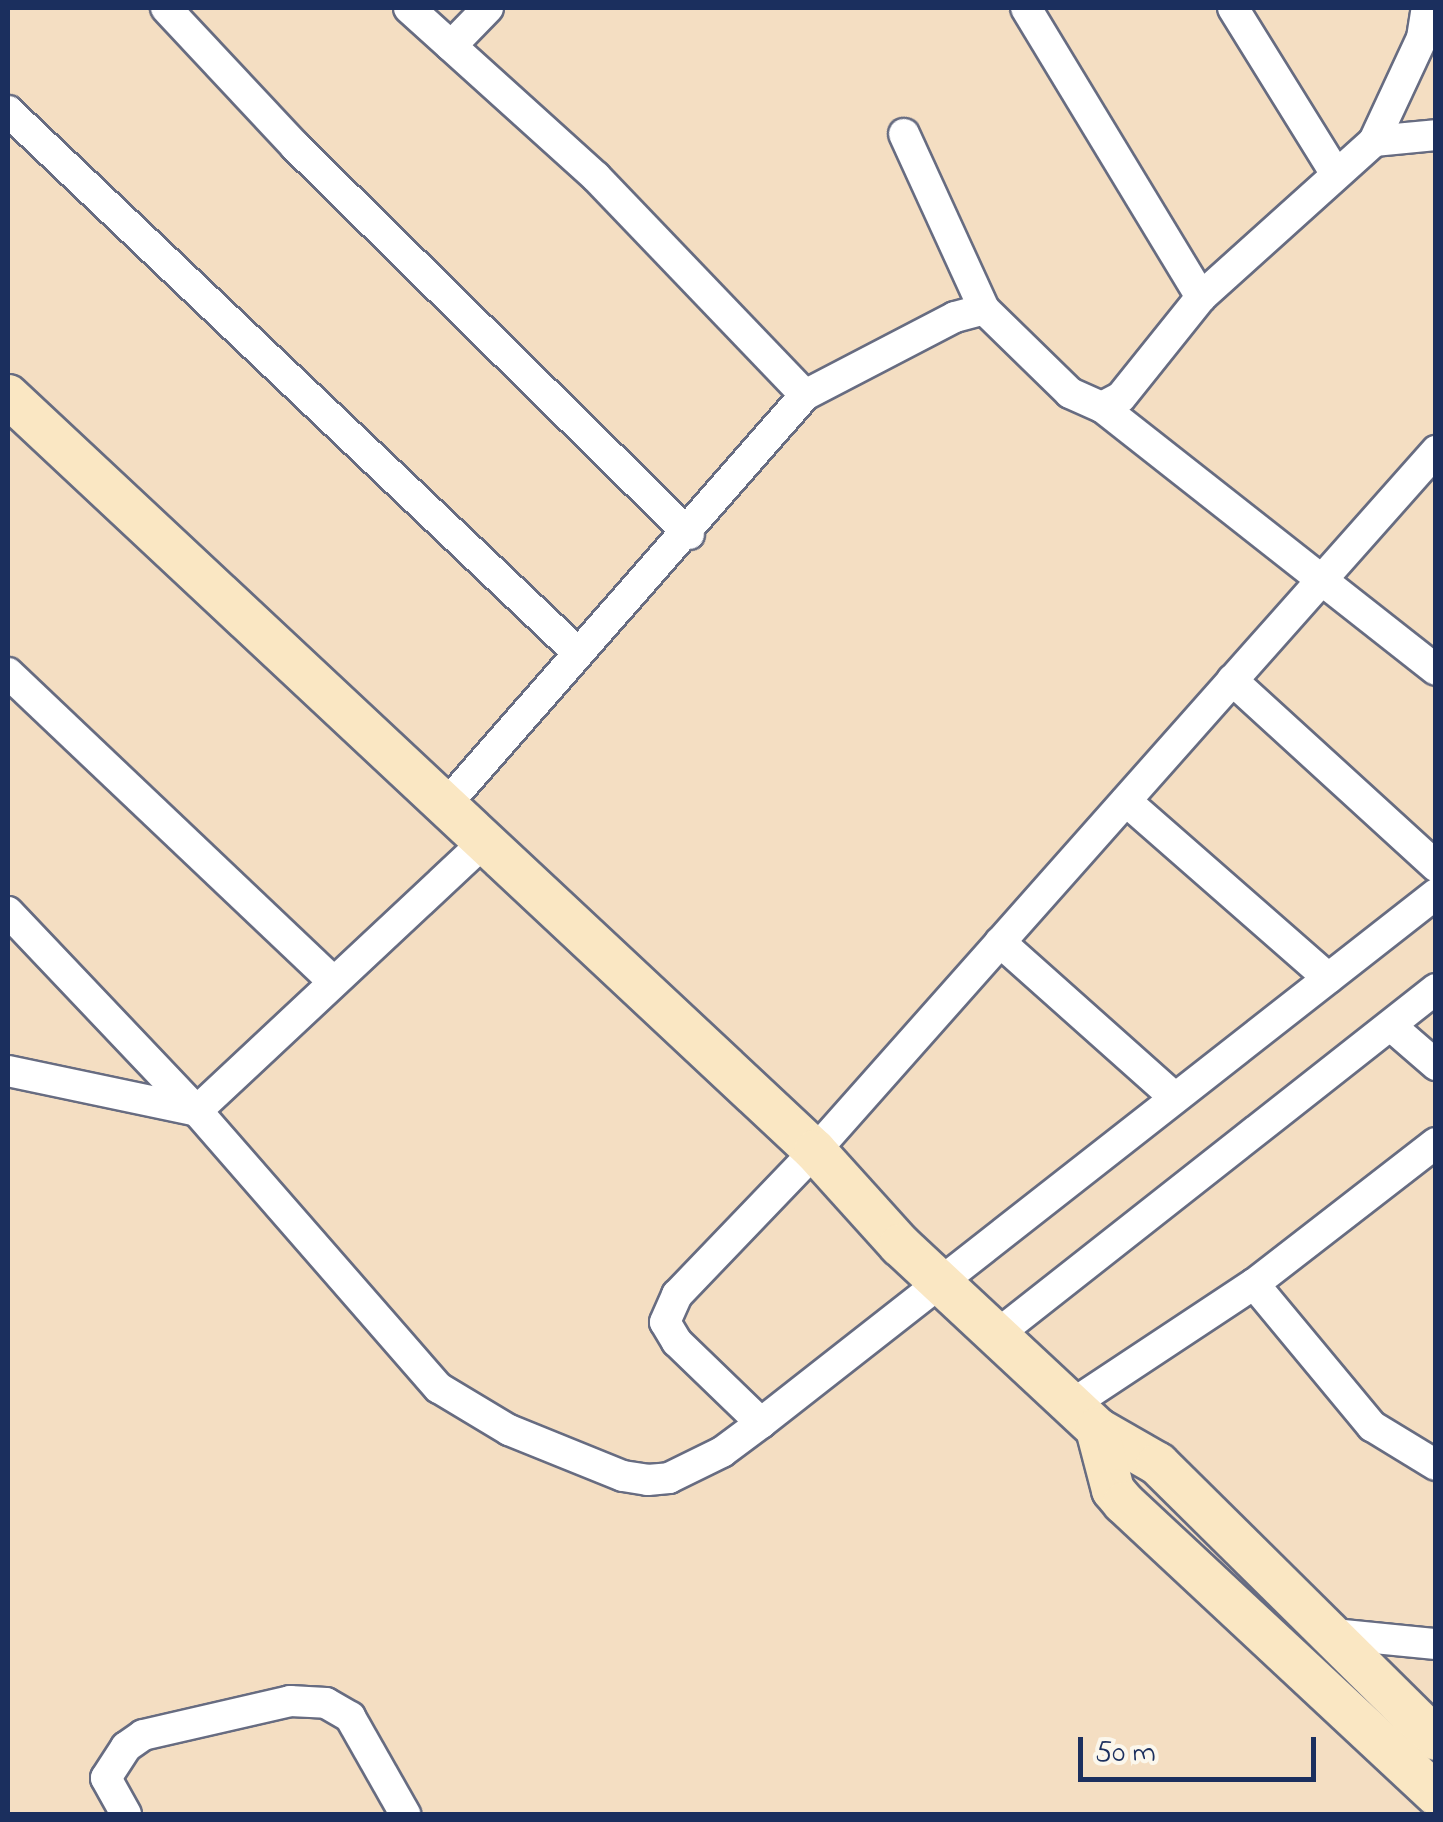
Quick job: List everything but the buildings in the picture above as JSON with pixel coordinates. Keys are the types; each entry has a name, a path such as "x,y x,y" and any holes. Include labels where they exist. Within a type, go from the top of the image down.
{"street":[{"path":"166,8 295,146 689,534"},
{"path":"408,8 596,177 804,394"},
{"path":"451,46 488,8"},
{"path":"1026,8 1201,297"},
{"path":"1233,8 1336,174"},
{"path":"1102,407 1121,397 1201,297 1374,140 1422,38 1427,8"},
{"path":"8,111 575,650"},
{"path":"904,134 984,310 1070,392 1102,407 1325,576 1436,670"},
{"path":"1374,140 1436,135"},
{"path":"444,808 575,650 689,534 804,394 955,317 984,310"},
{"path":"8,396 482,844 815,1151 940,1283 999,1333 1084,1417 1158,1464 1324,1633 1436,1739"},
{"path":"761,1423 676,1342 665,1322 677,1296 815,1151 1325,576 1433,460"},
{"path":"8,673 333,981"},
{"path":"1232,680 1436,866"},
{"path":"1126,801 1328,978"},
{"path":"197,1111 482,844"},
{"path":"8,912 197,1111 419,1368 462,1406 623,1476 648,1480 669,1478 722,1452 761,1423 1436,894"},
{"path":"1000,942 1176,1098"},
{"path":"999,1333 1436,989"},
{"path":"1390,1026 1436,1065"},
{"path":"8,1070 197,1111"},
{"path":"1084,1417 1436,1143"},
{"path":"1254,1284 1372,1426 1436,1465"},
{"path":"1084,1417 1113,1490 1124,1503 1436,1794"},
{"path":"1324,1633 1436,1644"},
{"path":"126,1814 106,1778 114,1757 134,1741 290,1701 326,1702 350,1717 406,1814"}]}
